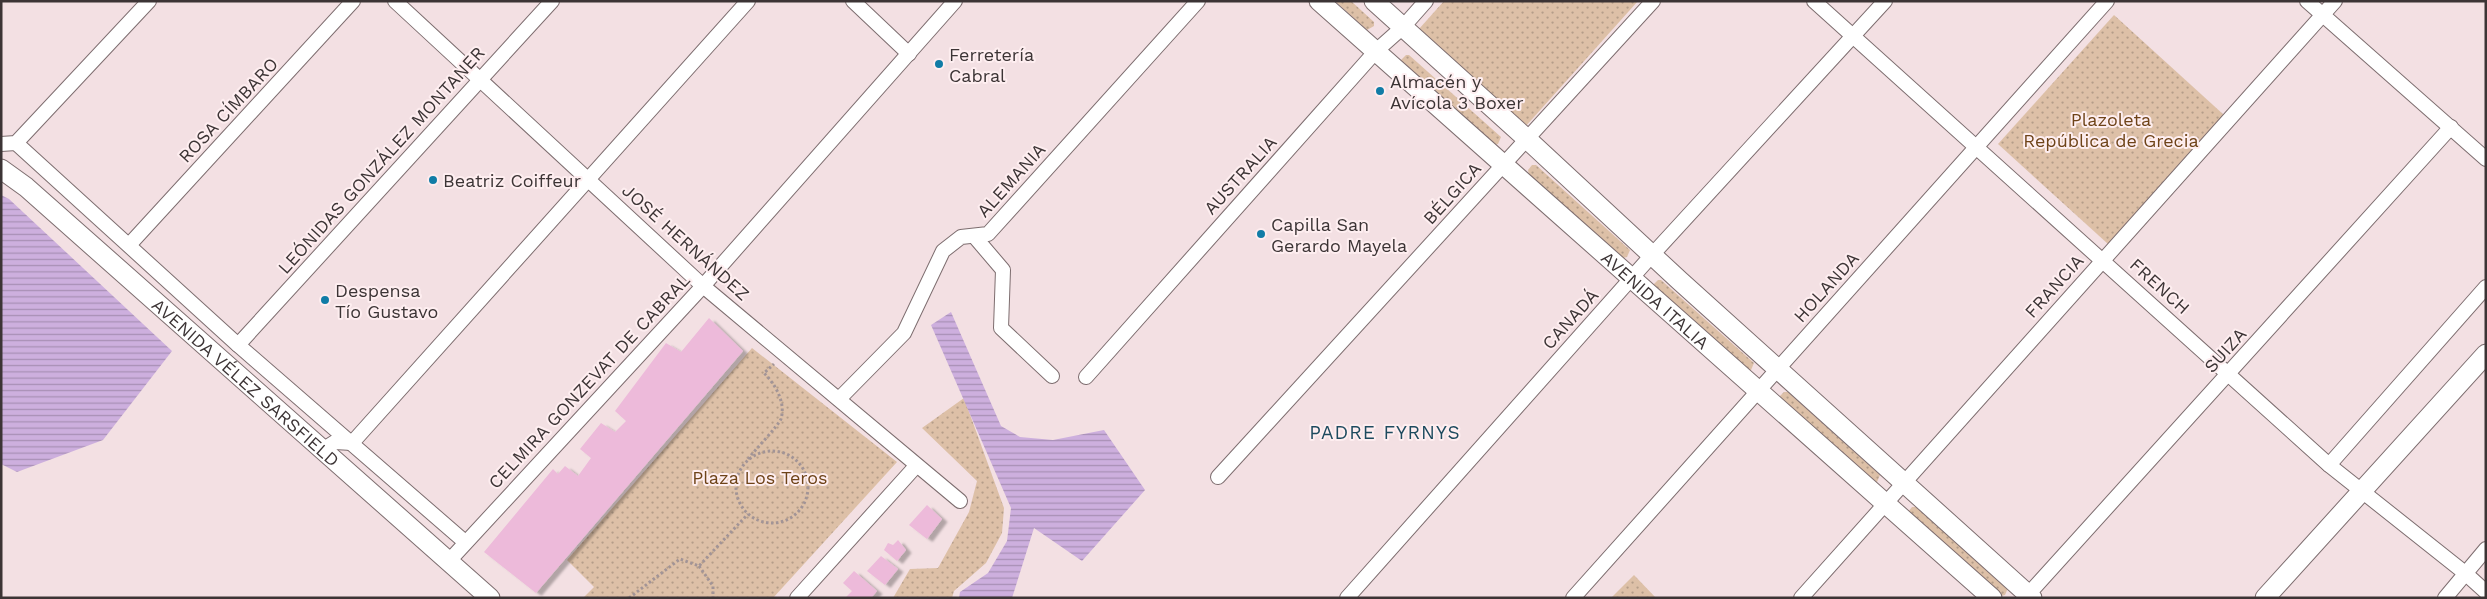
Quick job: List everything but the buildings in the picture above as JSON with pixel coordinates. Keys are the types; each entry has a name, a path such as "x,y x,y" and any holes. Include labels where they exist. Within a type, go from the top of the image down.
{"main road":[{"name":"AVENIDA ITALIA","path":"1320,1 1992,598"},
{"name":"AVENIDA ITALIA","path":"1374,1 2029,597"},
{"name":"AVENIDA VÉLEZ SARSFIELD","path":"1,169 26,187 490,598"},
{"path":"2265,598 2486,354"}],"street":[{"path":"1,144 16,143 149,1"},
{"name":"ROSA CÍMBARO","path":"130,244 353,1"},
{"name":"JOSÉ HERNÁNDEZ","path":"395,1 589,179 702,286 960,501"},
{"name":"LEÓNIDAS GONZÁLEZ MONTANER","path":"238,344 552,1"},
{"path":"324,449 335,442 352,443 748,1"},
{"path":"853,1 909,54"},
{"name":"CELMIRA GONZEVAT DE CABRAL","path":"449,561 702,286 955,1"},
{"name":"ALEMANIA","path":"839,399 904,333 944,252 961,237 988,234 1198,1"},
{"name":"AUSTRALIA","path":"1086,377 1376,51 1403,27 1426,1"},
{"name":"BÉLGICA","path":"1218,477 1653,1"},
{"name":"FRENCH","path":"1814,1 2329,465 2465,573 2486,592"},
{"name":"CANADÁ","path":"1347,598 1632,277 1885,1"},
{"name":"HOLANDA","path":"1573,598 2107,1"},
{"path":"2307,1 2486,159"},
{"name":"FRANCIA","path":"1801,598 2335,1"},
{"name":"SUIZA","path":"2029,597 2451,127"},
{"name":"AVENIDA VÉLEZ SARSFIELD","path":"16,143 130,244 238,344 465,542"},
{"path":"974,236 1003,270 1001,328 1052,376"},
{"path":"2329,465 2486,287"},
{"path":"797,598 916,466"},
{"path":"2445,598 2486,550"}],"path":[{"path":"746,461 759,452 776,450 798,459 808,478 804,507 791,519 766,523 748,514 739,502 736,487 740,470 746,461 780,420 781,399 774,383 764,373 785,354"},
{"path":"699,566 748,514"},
{"path":"629,598 680,559 699,566 713,586 713,598"}],"green space":[{"path":"1335,1 1351,1 1374,22 1374,26 1367,30"},
{"path":"1444,1 1638,1 1525,127 1419,29"},
{"name":"Plazoleta República de Grecia","path":"2114,15 2224,115 2108,244 1998,144"},
{"path":"1406,55 1409,55 1501,137 1498,144 1494,145 1402,64 1401,60"},
{"path":"1532,165 1536,165 1630,250 1627,257 1623,258 1529,175 1528,170"},
{"path":"1658,280 1661,280 1754,363 1751,370 1748,371 1654,289 1653,285"},
{"name":"Plaza Los Teros","path":"752,348 897,462 773,598 583,598 594,587 567,560"},
{"path":"1784,392 1788,392 1880,475 1877,482 1873,482 1781,401 1779,397"},
{"path":"964,398 1004,508 1002,533 986,563 954,591 952,598 893,598 910,569 938,568 969,512 977,481 922,428"},
{"path":"1912,507 1916,507 2008,588 2005,595 2001,596 1909,516 1908,512"},
{"path":"1634,575 1656,598 1611,598"}],"shaded area":[{"path":"1,195 9,199 172,351 103,440 17,472 1,464"},
{"path":"951,312 1001,426 1020,437 1053,440 1104,430 1145,490 1082,561 1034,528 1012,598 959,598 960,592 988,573 1007,541 1011,508 931,325"}],"place":[{"name":"Ferretería Cabral","path":"939,64"},
{"name":"Almacén y Avícola 3 Boxer","path":"1380,91"},
{"name":"Beatriz Coiffeur","path":"433,180"},
{"name":"Capilla San Gerardo Mayela","path":"1261,234"},
{"name":"Despensa Tío Gustavo","path":"325,300"}],"district":[{"name":"PADRE FYRNYS","path":"1385,432"}]}
